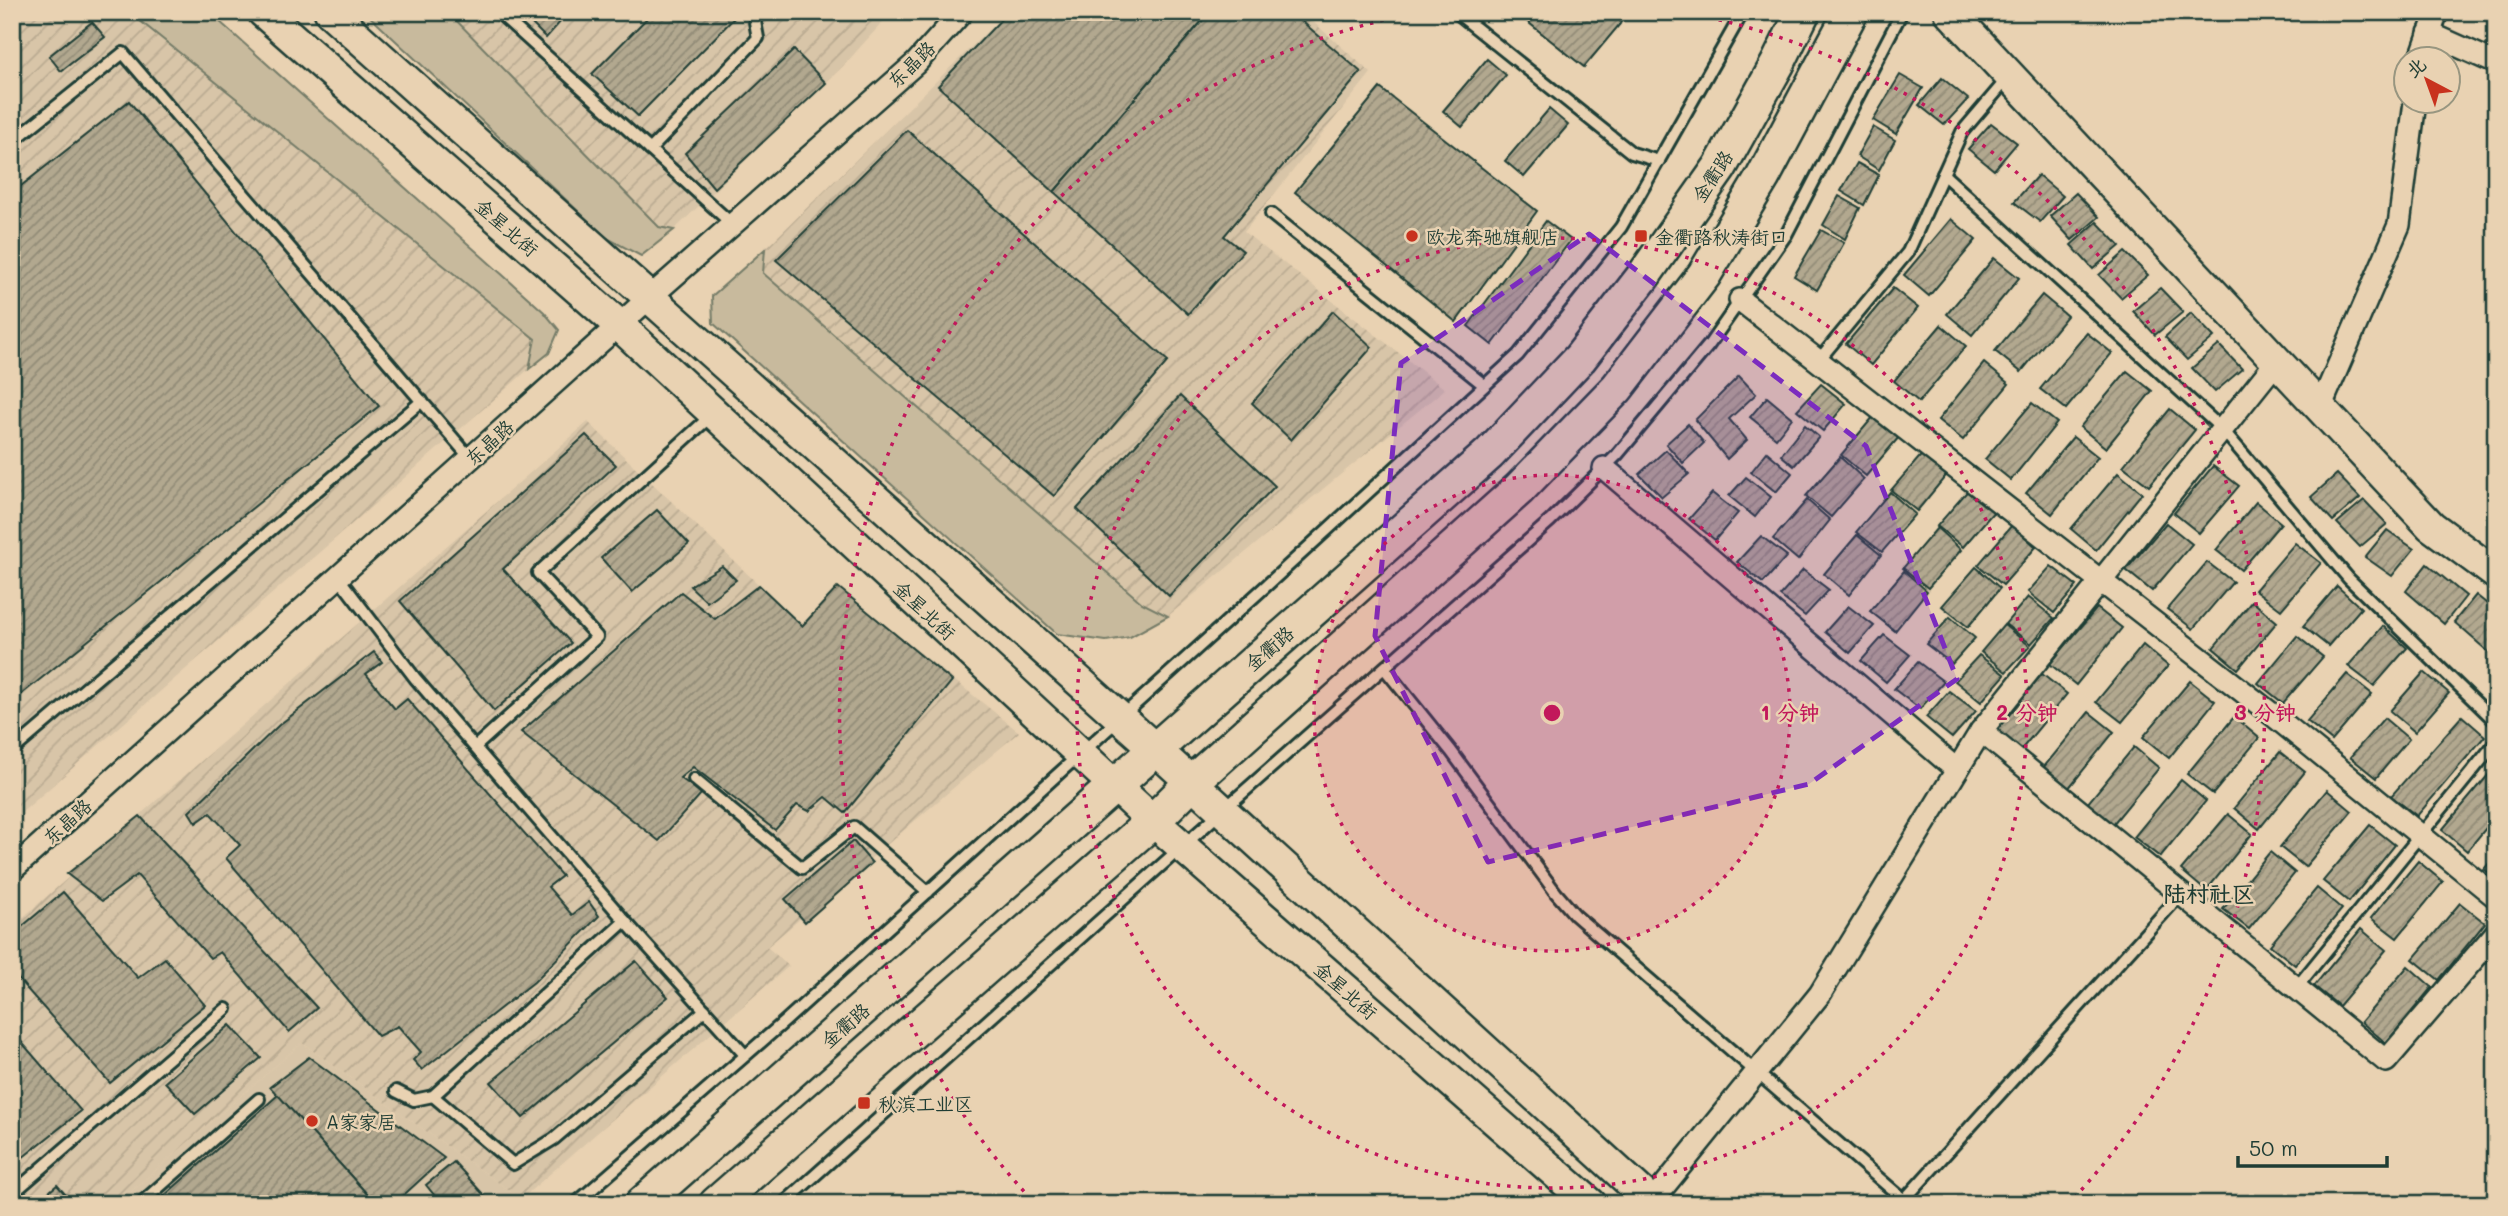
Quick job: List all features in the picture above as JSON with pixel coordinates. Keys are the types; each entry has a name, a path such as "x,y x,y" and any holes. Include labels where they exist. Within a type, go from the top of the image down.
{"main road":[{"name":"金星北街","path":"263,12 619,325 1153,821 1591,1204"},
{"path":"330,12 1155,749 1653,1203"},
{"name":"金衢路","path":"642,1204 1489,454 1580,358 1642,278 1720,167 1778,64 1803,12"},
{"path":"716,1204 1153,821 1191,783 1520,489 1617,388 1704,275 1763,177 1851,12"},
{"path":"1951,12 2431,526 2496,574"}],"street":[{"name":"东晶路","path":"12,870 649,298 916,63 962,12"},
{"path":"2425,46 2437,12"},
{"path":"2429,33 2496,62"},
{"path":"2320,408 2399,225 2413,116"},
{"path":"1740,300 2273,715 2496,897"},
{"path":"1653,1203 1820,994 1981,731 2277,361"},
{"path":"1604,468 1957,770"},
{"path":"1981,731 2386,1061 2496,933"}],"lane":[{"path":"498,12 732,224"},
{"path":"1456,12 1632,153 1659,161"},
{"path":"575,1204 928,892 1518,355 1621,227 1743,12"},
{"path":"783,1204 1222,811 1385,669 1550,521 1604,468 1709,345 1786,235 1902,12"},
{"path":"650,150 758,38 755,22"},
{"path":"12,142 123,53 471,459"},
{"path":"1818,361 1908,252 1962,132 2010,76"},
{"path":"1943,174 2222,429 2348,579 2496,722"},
{"path":"1271,214 1484,385"},
{"path":"12,751 422,401"},
{"path":"475,747 597,637 538,573 714,413"},
{"path":"338,577 415,678 745,1055"},
{"path":"1385,669 1451,751 1575,915 1904,1199 2181,894"},
{"path":"2296,988 2494,746"},
{"path":"694,779 802,868 854,827 928,892"},
{"path":"396,1091 414,1100 433,1096 625,921"},
{"path":"12,1194 226,1009"},
{"path":"433,1096 513,1164 554,1139 705,1010"},
{"path":"140,1204 259,1099"}],"highlighted area":[{"path":"1589,234 1866,446 1957,679 1809,784 1488,862 1375,636 1401,363"}],"shaded area":[{"path":"12,12 129,12 535,339 529,369 12,821"},
{"path":"129,12 209,12 544,312 559,330 549,353 529,369 535,339"},
{"path":"365,12 448,12 659,227 674,230 641,256 607,238"},
{"path":"448,12 892,12 843,66 674,230 659,227"},
{"path":"1007,12 1302,12 1371,73 1244,232 1445,389 1168,616 1142,603 763,272 765,249"},
{"path":"765,249 763,273 1142,603 1168,616 1130,637 1106,641 1057,634 713,323 712,296"},
{"path":"588,422 801,625 838,587 1019,732 767,947 789,966 521,1199 302,1043 117,1204 12,1204 12,927"},
{"name":"A家家居","path":"302,1043 521,1199 515,1204 117,1204"}],"building":[{"path":"520,12 569,12 546,38"},
{"path":"653,12 740,12 638,116 592,74"},
{"path":"1008,12 1210,12 1054,192 938,86"},
{"path":"1210,12 1291,12 1361,72 1224,236 1243,251 1188,314 1054,192"},
{"path":"1530,12 1625,12 1620,24 1584,67 1524,19"},
{"path":"92,22 105,37 61,71 49,56"},
{"path":"794,50 826,83 714,188 685,153"},
{"path":"1487,59 1506,75 1462,127 1443,111"},
{"path":"1900,75 1923,88 1896,134 1873,120"},
{"path":"1942,78 1968,99 1944,125 1919,105"},
{"path":"1380,88 1537,211 1456,322 1295,192"},
{"path":"129,101 379,406 12,702 12,193"},
{"path":"1549,109 1568,125 1524,177 1505,161"},
{"path":"1991,123 2017,143 1994,170 1968,149"},
{"path":"1873,127 1895,140 1879,170 1857,156"},
{"path":"907,130 1168,361 1054,496 776,260"},
{"path":"1857,163 1879,175 1864,205 1841,191"},
{"path":"2038,175 2063,196 2040,222 2014,202"},
{"path":"2076,193 2099,217 2072,240 2050,216"},
{"path":"1839,196 1860,208 1845,239 1823,225"},
{"path":"1951,219 1976,240 1929,296 1904,275"},
{"path":"1546,221 1571,240 1492,345 1468,326"},
{"path":"2097,222 2120,246 2093,269 2071,245"},
{"path":"1821,230 1844,243 1817,290 1794,276"},
{"path":"2125,252 2148,275 2121,298 2099,275"},
{"path":"1994,258 2019,278 1972,335 1947,314"},
{"path":"1893,288 1918,308 1871,365 1846,344"},
{"path":"2160,288 2183,312 2155,335 2133,311"},
{"path":"2042,295 2067,316 2021,372 1995,351"},
{"path":"1333,311 1372,347 1291,440 1252,403"},
{"path":"2191,313 2214,337 2187,360 2165,337"},
{"path":"1941,325 1966,346 1919,402 1894,381"},
{"path":"2087,333 2112,353 2066,409 2040,389"},
{"path":"2219,345 2242,369 2215,392 2192,368"},
{"path":"1984,363 2009,384 1963,440 1938,420"},
{"path":"2127,371 2152,391 2106,448 2080,427"},
{"path":"1739,376 1756,394 1729,419 1747,440 1727,459 1695,420"},
{"path":"1821,384 1846,404 1823,431 1797,410"},
{"path":"1180,396 1275,486 1169,596 1077,509"},
{"path":"1767,397 1792,418 1776,438 1750,417"},
{"path":"2032,403 2057,423 2011,480 1985,459"},
{"path":"2170,409 2195,430 2149,486 2123,466"},
{"path":"1874,416 1899,437 1866,476 1841,455"},
{"path":"1688,424 1704,443 1683,463 1666,444"},
{"path":"1805,425 1819,437 1794,466 1781,455"},
{"path":"586,435 616,465 503,569 571,643 494,711 400,601"},
{"path":"2073,437 2098,457 2052,514 2026,493"},
{"path":"1666,450 1689,474 1662,497 1639,474"},
{"path":"1925,451 1949,472 1917,511 1891,490"},
{"path":"1767,452 1792,473 1776,492 1751,472"},
{"path":"1840,457 1864,479 1831,517 1806,496"},
{"path":"2213,466 2239,486 2199,533 2174,513"},
{"path":"2118,473 2142,493 2096,550 2071,529"},
{"path":"2337,474 2360,498 2333,521 2311,497"},
{"path":"1746,477 1771,497 1755,517 1729,496"},
{"path":"1971,487 1996,509 1963,547 1937,526"},
{"path":"1890,492 1915,514 1882,552 1856,532"},
{"path":"1712,493 1738,513 1715,540 1689,519"},
{"path":"1807,500 1830,520 1798,560 1773,539"},
{"path":"2364,500 2387,524 2360,547 2337,523"},
{"path":"2256,502 2281,523 2241,570 2216,550"},
{"path":"657,510 689,544 632,592 601,558"},
{"path":"2166,523 2192,544 2152,591 2126,570"},
{"path":"2012,525 2036,547 2003,585 1978,565"},
{"path":"1937,528 1961,550 1928,588 1903,568"},
{"path":"2387,530 2414,549 2392,576 2365,557"},
{"path":"1857,535 1881,555 1849,595 1824,574"},
{"path":"1761,536 1787,556 1763,583 1737,562"},
{"path":"2295,543 2321,563 2281,610 2255,590"},
{"path":"2207,562 2233,582 2193,629 2167,609"},
{"path":"2427,564 2466,596 2444,624 2406,591"},
{"path":"722,566 736,580 707,602 690,586"},
{"path":"2051,566 2077,586 2054,613 2028,592"},
{"path":"1976,567 2000,588 1968,627 1942,606"},
{"path":"1803,570 1829,590 1805,616 1780,596"},
{"path":"1904,571 1927,591 1895,631 1870,611"},
{"path":"759,585 802,626 838,587 952,681 845,813 826,797 809,811 797,805 775,830 693,767 680,778 702,793 659,841 521,732 681,592 715,619"},
{"path":"2337,586 2361,608 2328,646 2303,626"},
{"path":"2476,595 2496,611 2496,650 2492,655 2454,622"},
{"path":"2028,597 2054,618 2031,644 2005,624"},
{"path":"2252,601 2277,622 2238,669 2213,648"},
{"path":"1848,606 1874,626 1850,653 1825,632"},
{"path":"2097,608 2122,628 2076,685 2050,664"},
{"path":"1950,617 1975,638 1952,664 1926,644"},
{"path":"2004,625 2030,646 2006,672 1981,652"},
{"path":"2383,626 2407,648 2374,686 2348,666"},
{"path":"1884,635 1910,655 1886,682 1861,661"},
{"path":"2297,636 2323,657 2283,703 2258,683"},
{"path":"2143,645 2168,666 2122,722 2096,702"},
{"path":"374,652 382,662 366,674 395,709 407,699 562,876 548,887 572,915 589,902 599,916 534,982 422,1070 413,1060 421,1052 398,1026 378,1036 226,858 240,845 210,813 196,823 189,812 279,725"},
{"path":"1979,655 2005,675 1981,702 1955,681"},
{"path":"1918,662 1944,682 1920,709 1894,689"},
{"path":"2424,672 2449,693 2415,732 2390,711"},
{"path":"2042,674 2067,694 2020,751 1995,730"},
{"path":"2347,674 2372,694 2332,741 2307,721"},
{"path":"2190,681 2215,701 2169,758 2143,737"},
{"path":"1949,691 1976,711 1952,738 1926,717"},
{"path":"2089,712 2114,732 2068,789 2043,768"},
{"path":"2462,716 2485,736 2417,816 2391,796"},
{"path":"2234,717 2259,738 2213,794 2187,774"},
{"path":"2384,718 2409,739 2376,778 2350,757"},
{"path":"2134,747 2159,768 2113,824 2087,804"},
{"path":"2280,752 2305,772 2259,829 2234,808"},
{"path":"2489,774 2496,780 2496,816 2467,851 2442,830"},
{"path":"2181,780 2206,801 2160,857 2134,837"},
{"path":"2327,790 2352,811 2305,867 2280,847"},
{"path":"2228,814 2252,834 2206,891 2181,870"},
{"path":"140,816 317,1008 289,1032 220,952 210,958 137,875 102,901 67,874"},
{"path":"2370,825 2395,845 2349,902 2323,881"},
{"path":"853,841 872,863 805,922 785,899"},
{"path":"2270,852 2295,873 2249,929 2223,909"},
{"path":"2496,855 2496,878 2484,869"},
{"path":"2418,861 2443,882 2397,938 2371,918"},
{"path":"2317,888 2342,909 2295,965 2270,945"},
{"path":"63,892 138,978 165,958 205,1005 110,1083 12,972 12,935"},
{"path":"2460,903 2485,923 2439,980 2413,959"},
{"path":"2361,929 2386,950 2339,1006 2314,986"},
{"path":"636,961 668,997 523,1118 491,1082"},
{"path":"2408,966 2432,987 2386,1043 2361,1022"},
{"path":"230,1025 261,1058 195,1114 165,1082"},
{"path":"12,1031 81,1111 12,1166"},
{"path":"309,1057 444,1158 394,1204 376,1204 270,1087"},
{"path":"278,1095 376,1204 155,1204"},
{"path":"454,1162 492,1204 424,1204 434,1195 426,1185"},
{"path":"57,1185 74,1204 35,1204"}],"place":[{"name":"欧龙奔驰旗舰店","path":"1412,236"},
{"name":"金衢路秋涛街口","path":"1641,236"},
{"name":"秋滨工业区","path":"864,1103"},
{"name":"A家家居","path":"312,1121"}],"district":[{"name":"陆村社区","path":"2209,893"}]}
